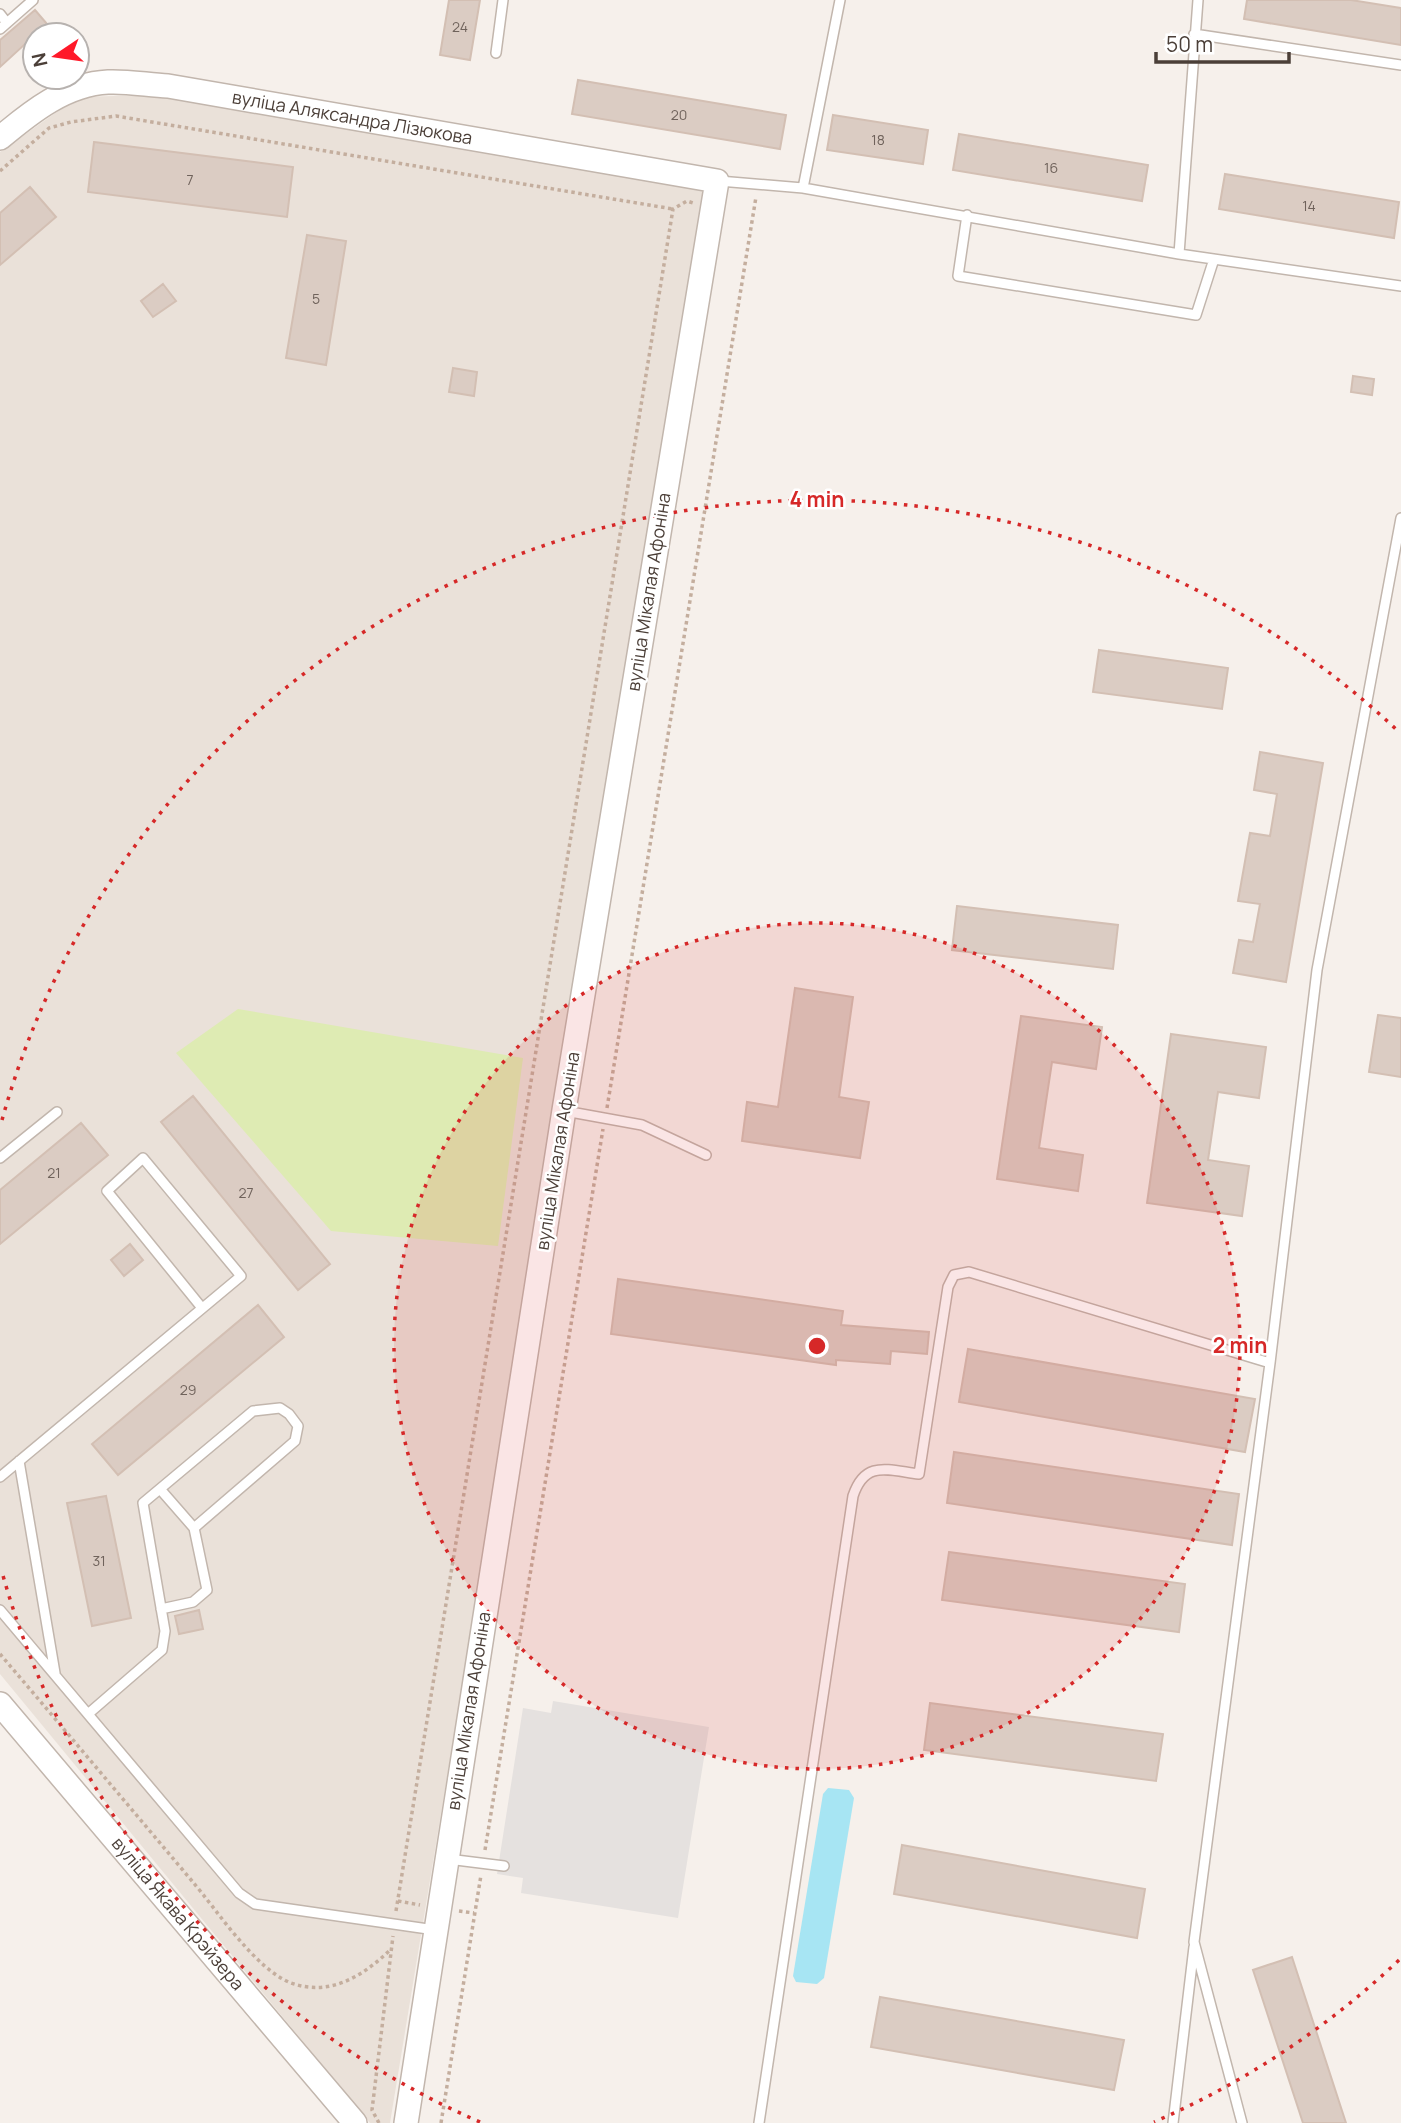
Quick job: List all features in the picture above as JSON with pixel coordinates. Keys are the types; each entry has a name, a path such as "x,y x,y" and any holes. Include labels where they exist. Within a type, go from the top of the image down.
{"street":[{"name":"вуліца Аляксандра Лізюкова","path":"0,138 37,107 68,92 107,82 167,86 717,181"},
{"name":"вуліца Мікалая Афоніна","path":"405,2123 564,1110 717,181"},
{"name":"вуліца Якава Крэйзера","path":"0,1704 355,2123"}],"lane":[{"path":"0,14 4,26 33,0"},
{"path":"496,53 503,0"},
{"path":"803,188 840,0"},
{"path":"1179,254 1198,0"},
{"path":"1194,34 1401,65"},
{"path":"717,181 803,188 1179,254 1401,286"},
{"path":"967,215 958,276 1196,315 1214,259"},
{"path":"1173,2123 1317,970 1401,518"},
{"path":"564,1110 642,1125 706,1155"},
{"path":"0,1158 57,1112"},
{"path":"0,1477 241,1276 143,1158 107,1191 202,1308"},
{"path":"760,2123 853,1496 859,1479 875,1469 919,1474 948,1287 954,1275 969,1272 1270,1363"},
{"path":"88,1714 162,1650 165,1631 143,1503 253,1411 279,1408 289,1414 298,1426 295,1441 194,1528"},
{"path":"19,1461 55,1675"},
{"path":"160,1489 194,1528 207,1590 193,1602 161,1609"},
{"path":"0,1610 239,1893 255,1904 435,1930"},
{"path":"446,1859 505,1867"},
{"path":"1194,1942 1242,2123"}],"path":[{"path":"0,171 49,128 116,116 673,209 687,201"},
{"path":"441,2123 758,184"},
{"path":"379,2123 372,2110 394,1925 673,209"},
{"path":"0,1654 225,1920 276,1975 307,1987 339,1984 369,1971 391,1948"}],"shaded area":[{"path":"150,95 709,187 390,2123 370,2123 0,1674 0,152 78,97"},
{"path":"553,1701 709,1727 678,1918 521,1893 523,1878 497,1874 523,1708 551,1713"}],"green space":[{"path":"238,1009 523,1058 498,1246 331,1231 176,1053"}],"water":[{"path":"828,1788 849,1790 854,1798 824,1978 817,1984 796,1982 793,1976 823,1794"}],"building":[{"path":"449,0 480,0 470,60 440,55"},
{"path":"1247,0 1351,0 1401,8 1401,45 1244,19"},
{"path":"35,10 44,21 22,21"},
{"path":"21,22 21,48 0,67 0,40"},
{"path":"578,80 786,115 780,149 572,114"},
{"path":"833,115 928,130 923,164 827,150"},
{"path":"959,134 1148,165 1142,201 953,170"},
{"path":"94,142 293,167 287,217 88,192"},
{"path":"1225,174 1399,202 1394,238 1219,209"},
{"path":"30,187 56,217 0,265 0,213"},
{"path":"307,235 346,241 326,365 286,358"},
{"path":"163,284 176,301 153,317 141,301"},
{"path":"453,368 477,372 474,396 449,392"},
{"path":"1353,376 1374,379 1372,395 1351,392"},
{"path":"1099,650 1228,668 1222,709 1093,692"},
{"path":"1260,752 1323,763 1286,982 1233,973 1239,940 1253,942 1260,904 1238,901 1250,833 1270,836 1277,794 1254,790"},
{"path":"957,906 1118,925 1113,969 952,950"},
{"path":"795,988 853,997 839,1097 869,1102 860,1158 742,1141 747,1102 778,1107"},
{"path":"1378,1015 1401,1018 1401,1077 1369,1072"},
{"path":"1021,1016 1102,1027 1096,1069 1052,1062 1039,1148 1083,1155 1078,1191 997,1179"},
{"path":"1171,1034 1266,1047 1259,1098 1218,1092 1208,1160 1249,1166 1242,1216 1147,1203"},
{"path":"193,1096 330,1264 298,1290 161,1122"},
{"path":"81,1123 108,1155 0,1244 0,1190"},
{"path":"130,1244 143,1260 124,1276 111,1260"},
{"path":"618,1279 843,1311 841,1325 929,1332 927,1354 891,1351 890,1364 836,1360 836,1365 611,1334"},
{"path":"258,1305 284,1337 118,1475 92,1444"},
{"path":"968,1349 1255,1399 1245,1452 959,1402"},
{"path":"954,1452 1239,1494 1232,1545 947,1503"},
{"path":"106,1496 131,1618 92,1626 67,1503"},
{"path":"949,1552 1185,1584 1179,1632 942,1600"},
{"path":"199,1610 203,1629 179,1634 175,1616"},
{"path":"930,1703 1163,1734 1156,1781 924,1750"},
{"path":"902,1845 1145,1889 1137,1938 894,1894"},
{"path":"1292,1957 1346,2123 1303,2123 1253,1970"},
{"path":"880,1997 1124,2040 1114,2090 871,2047"}]}
